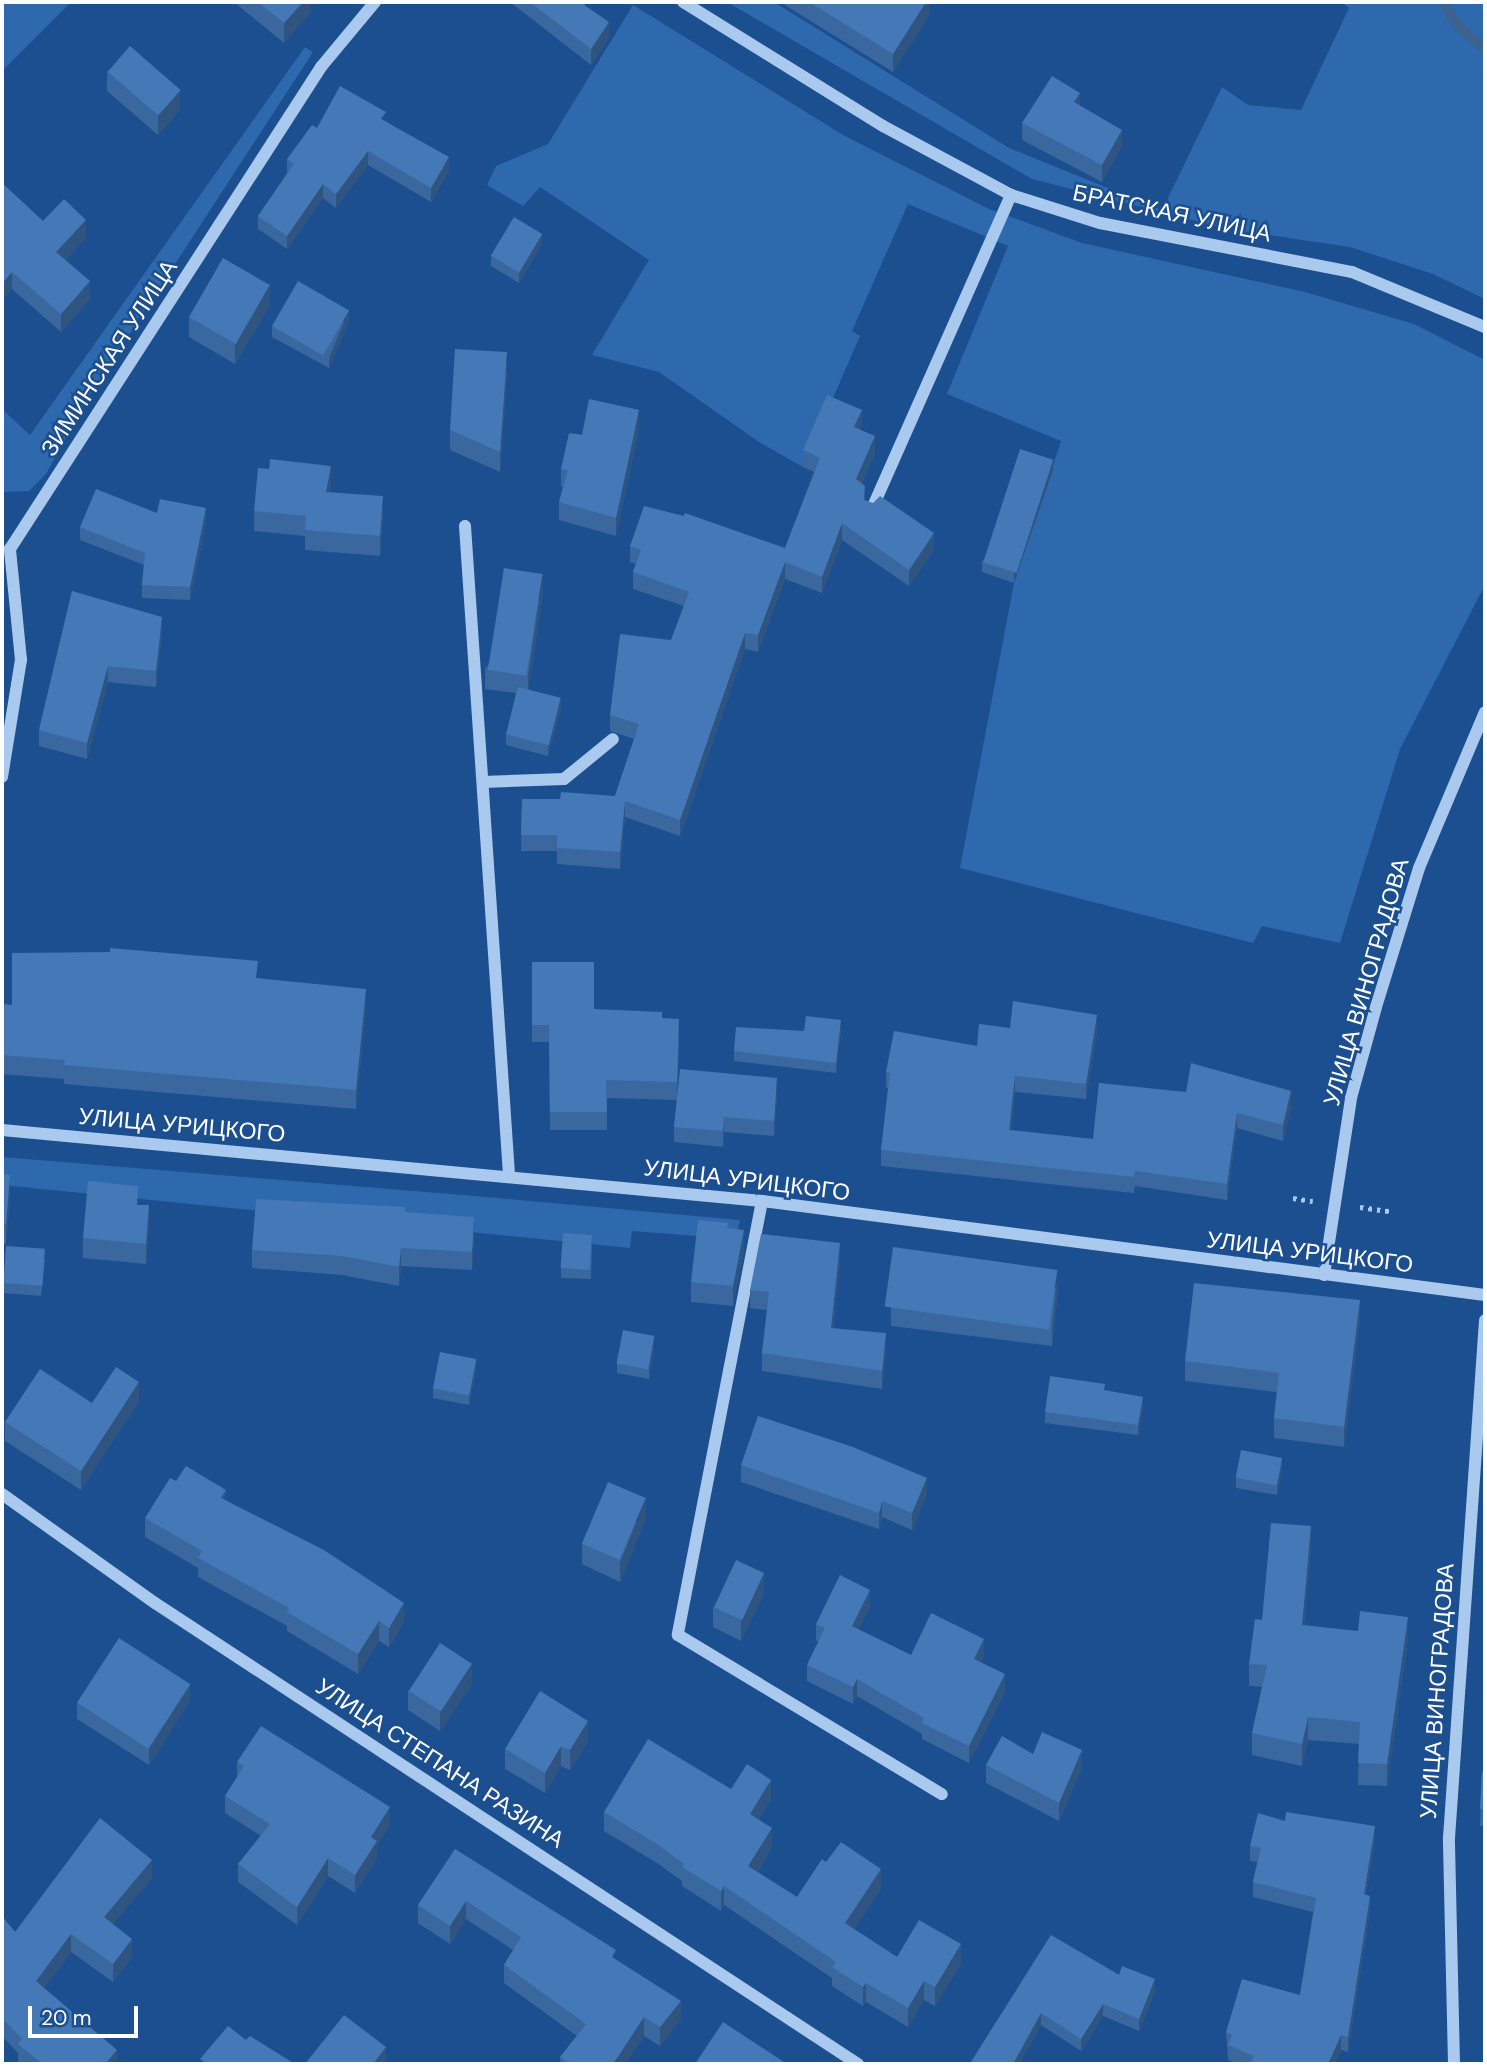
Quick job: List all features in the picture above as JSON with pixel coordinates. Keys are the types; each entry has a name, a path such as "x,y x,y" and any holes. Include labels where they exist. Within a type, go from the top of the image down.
{"street":[{"name":"ЗИМИНСКАЯ УЛИЦА","path":"2,777 21,660 6,545 321,67 375,2"},
{"name":"БРАТСКАЯ УЛИЦА","path":"683,2 883,126 1012,195 1100,223 1352,272 1485,327"},
{"path":"870,511 1012,195"},
{"path":"465,526 509,1175"},
{"name":"УЛИЦА ВИНОГРАДОВА","path":"1324,1275 1351,1098 1376,1007 1419,868 1485,712"},
{"path":"483,782 564,779 613,739"},
{"name":"УЛИЦА УРИЦКОГО","path":"2,1130 509,1175 762,1202 1485,1295"},
{"path":"762,1202 678,1635 942,1794"},
{"name":"УЛИЦА ВИНОГРАДОВА","path":"1454,2064 1449,1838 1485,1320"},
{"name":"УЛИЦА СТЕПАНА РАЗИНА","path":"2,1494 155,1603 858,2064"}],"shaded area":[{"path":"2,2 71,2 2,71"},
{"path":"727,2 774,2 1009,148 1162,210 1222,87 1248,105 1301,110 1349,8 1342,2 1485,2 1485,299 1433,274 1350,247 1228,229 1032,179"},
{"path":"633,5 843,135 989,209 1082,243 1305,292 1414,324 1485,360 1485,585 1400,749 1340,943 1262,926 1253,943 960,868 1014,583 1061,441 947,394 1008,246 908,204 852,331 860,336 803,467 759,442 659,372 592,355 649,260 540,187 523,206 487,185 496,166 548,144"},
{"path":"305,47 313,52 84,404 46,474 29,491 2,492 2,409 30,435"},
{"path":"2,1157 740,1220 736,1239 632,1231 630,1248 2,1185"}],"building":[{"path":"258,2 303,2 284,23"},
{"path":"530,2 580,2 609,22 591,49"},
{"path":"809,2 926,2 893,54"},
{"path":"130,46 181,90 158,116 108,72"},
{"path":"1052,76 1080,93 1074,102 1122,130 1102,165 1022,123"},
{"path":"340,86 386,112 381,119 449,157 431,188 368,151 336,194 323,184 287,236 258,216 294,164 287,159 312,125 317,128"},
{"path":"2,183 43,221 64,199 86,220 56,252 90,281 61,314 12,272 2,284"},
{"path":"514,217 542,234 519,273 491,256"},
{"path":"223,258 270,285 236,344 189,317"},
{"path":"298,281 349,310 323,356 272,326"},
{"path":"455,349 507,352 500,452 450,430"},
{"path":"827,395 862,410 854,427 875,436 856,479 865,486 864,500 873,503 880,496 934,533 909,570 842,523 822,577 785,562 758,635 745,633 680,820 625,801 620,852 557,848 557,835 521,835 522,799 560,799 561,792 615,796 639,724 610,715 620,634 671,640 689,592 633,572 641,550 630,546 644,506 684,516 685,513 785,548 820,458 803,450"},
{"path":"589,399 639,410 616,518 559,502 568,470 561,469 569,433 582,435"},
{"path":"1020,449 1053,460 1017,573 983,562"},
{"path":"270,459 331,466 326,492 383,496 380,536 305,530 306,516 254,511 258,468 269,469"},
{"path":"96,489 157,513 160,499 206,508 190,587 142,585 145,553 80,527"},
{"path":"504,568 543,574 526,676 488,670"},
{"path":"72,591 162,617 156,671 108,666 87,743 39,730"},
{"path":"518,687 561,698 549,745 506,735"},
{"path":"110,948 258,961 256,978 366,989 356,1090 64,1065 65,1060 2,1055 2,1004 12,1005 12,953 110,952"},
{"path":"532,962 594,962 594,1009 662,1012 662,1018 679,1019 677,1082 606,1080 607,1112 550,1112 549,1025 532,1025"},
{"path":"1013,1001 1097,1015 1086,1084 1015,1076 1009,1130 1093,1139 1099,1083 1186,1092 1191,1063 1291,1091 1283,1125 1237,1113 1227,1184 1135,1171 1134,1177 881,1150 890,1073 886,1072 894,1031 977,1046 979,1024 1010,1028"},
{"path":"806,1016 841,1020 836,1063 734,1051 736,1027 804,1031"},
{"path":"680,1069 777,1078 774,1121 724,1117 723,1131 674,1127"},
{"path":"2,1174 10,1175 6,1224 2,1224"},
{"path":"88,1181 138,1186 137,1205 149,1205 146,1244 83,1238"},
{"path":"256,1199 405,1207 405,1212 474,1217 472,1252 401,1248 399,1267 342,1256 252,1250"},
{"path":"698,1220 728,1223 727,1228 744,1230 733,1286 691,1282"},
{"path":"563,1233 592,1235 589,1270 561,1268"},
{"path":"761,1234 840,1243 831,1328 886,1333 882,1371 762,1353 769,1292 750,1290"},
{"path":"6,1246 45,1249 42,1286 3,1283"},
{"path":"893,1247 1057,1270 1049,1330 885,1306"},
{"path":"1194,1283 1360,1300 1344,1427 1274,1418 1279,1373 1185,1361"},
{"path":"623,1330 654,1336 648,1369 617,1363"},
{"path":"440,1352 476,1359 469,1395 433,1388"},
{"path":"116,1367 139,1382 81,1471 5,1422 40,1369 92,1403"},
{"path":"1050,1376 1105,1384 1104,1390 1143,1397 1138,1425 1045,1412"},
{"path":"758,1416 853,1447 927,1478 912,1513 882,1501 879,1513 741,1465"},
{"path":"1241,1450 1282,1458 1277,1485 1236,1477"},
{"path":"186,1466 226,1490 221,1498 324,1550 404,1603 389,1628 379,1621 358,1654 287,1612 289,1608 198,1558 202,1551 145,1518 170,1478 176,1481"},
{"path":"608,1482 646,1498 620,1560 582,1544"},
{"path":"1271,1523 1311,1526 1302,1625 1358,1631 1360,1611 1408,1617 1387,1764 1358,1763 1360,1722 1308,1717 1302,1744 1252,1733 1267,1665 1249,1664 1255,1619 1262,1620"},
{"path":"736,1560 764,1573 742,1620 714,1607"},
{"path":"840,1575 870,1590 852,1626 911,1655 931,1613 984,1639 974,1659 1005,1674 969,1746 922,1723 924,1718 857,1679 853,1687 807,1665 825,1628 816,1624"},
{"path":"119,1638 190,1684 148,1749 77,1703"},
{"path":"440,1643 472,1664 441,1712 409,1691"},
{"path":"540,1691 588,1721 570,1750 561,1746 545,1773 505,1749"},
{"path":"261,1726 390,1807 371,1837 377,1841 355,1875 328,1858 297,1907 238,1864 270,1824 225,1796 244,1766 237,1762"},
{"path":"1042,1732 1082,1750 1059,1803 986,1765 1002,1736 1033,1754"},
{"path":"648,1739 731,1789 747,1764 771,1780 750,1814 772,1828 748,1866 797,1897 822,1859 826,1862 841,1842 881,1869 845,1923 897,1957 919,1920 961,1944 935,1987 924,1981 908,2008 866,1983 863,1987 832,1967 836,1962 724,1886 721,1891 682,1867 684,1864 657,1844 604,1812"},
{"path":"1482,1771 1485,1771 1485,1809 1480,1809"},
{"path":"1286,1812 1375,1826 1364,1894 1370,1896 1348,2037 1341,2035 1328,2064 1250,2064 1254,2056 1228,2045 1232,2035 1226,2032 1242,1979 1300,1995 1316,1898 1253,1882 1261,1848 1250,1846 1258,1813 1285,1821"},
{"path":"100,1818 152,1860 104,1917 132,1939 113,1964 71,1934 36,1981 117,2050 105,2064 43,2064 18,2044 22,2039 2,2018 2,1916 15,1932"},
{"path":"455,1849 616,1950 612,1957 681,2001 660,2027 644,2017 613,2064 570,2064 560,2057 586,2024 504,1965 521,1937 466,1901 450,1926 418,1905"},
{"path":"1051,1935 1119,1975 1122,1966 1155,1979 1139,2019 1103,2004 1081,2039 1041,2013 1013,2064 971,2062"},
{"path":"344,2015 386,2047 373,2064 305,2064"},
{"path":"723,2022 787,2064 695,2064"},
{"path":"228,2026 246,2040 250,2036 295,2064 207,2064 200,2059"}],"waterway":[{"path":"1443,2 1458,26 1485,49"}]}
